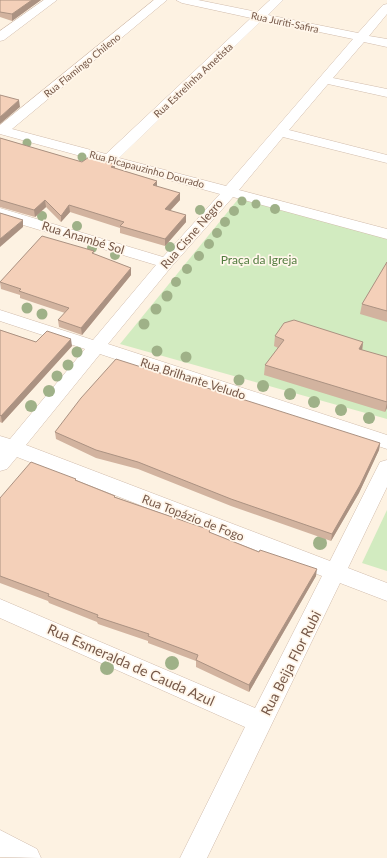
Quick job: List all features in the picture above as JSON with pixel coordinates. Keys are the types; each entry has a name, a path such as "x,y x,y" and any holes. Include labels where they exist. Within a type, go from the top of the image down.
{"street":[{"path":"0,37 51,0"},
{"name":"Rua Flamingo Chileno","path":"1,130 161,0"},
{"name":"Rua Juriti-Safira","path":"182,0 387,43"},
{"name":"Rua Estrelinha Ametista","path":"109,159 277,0"},
{"name":"Rua Cisne Negro","path":"0,464 7,446 97,348 166,263 326,80 359,37 387,7"},
{"path":"326,80 387,93"},
{"name":"Rua Picapauzinho Dourado","path":"1,130 387,234"},
{"path":"280,132 387,159"},
{"name":"Rua Anambé Sol","path":"0,213 166,263"},
{"name":"Rua Brilhante Veludo","path":"0,315 387,442"},
{"name":"Rua Topázio de Fogo","path":"7,446 387,592"},
{"name":"Rua Beija Flor Rubi","path":"193,858 336,573 387,467"},
{"name":"Rua Esmeralda de Cauda Azul","path":"0,608 261,722"},
{"path":"0,843 28,858"}],"green space":[{"name":"Praça da Igreja","path":"239,198 387,236 387,419 120,344"},
{"path":"387,510 387,571 362,563"}],"building":[{"path":"0,0 32,0 12,14 0,12"},
{"path":"0,95 19,100 0,117"},
{"path":"0,138 82,162 89,157 115,164 111,167 157,181 153,185 180,193 165,209 186,215 165,239 120,226 124,222 69,205 61,216 45,200 34,210 0,200"},
{"path":"0,213 23,220 0,239"},
{"path":"42,236 94,251 92,253 131,268 81,328 58,320 69,308 19,291 21,289 0,282"},
{"path":"387,262 387,311 362,304"},
{"path":"294,320 363,342 359,349 387,357 387,402 265,365 284,340 275,336 284,323"},
{"path":"0,330 36,342 47,331 71,339 1,416 0,415"},
{"path":"116,359 380,443 360,485 332,534 231,499 138,462 96,450 55,432 81,398"},
{"path":"31,462 76,479 75,480 115,496 114,497 210,530 209,532 259,552 260,550 317,569 249,685 196,660 198,655 148,636 149,634 97,617 98,615 48,596 49,594 0,576 0,498"}]}
